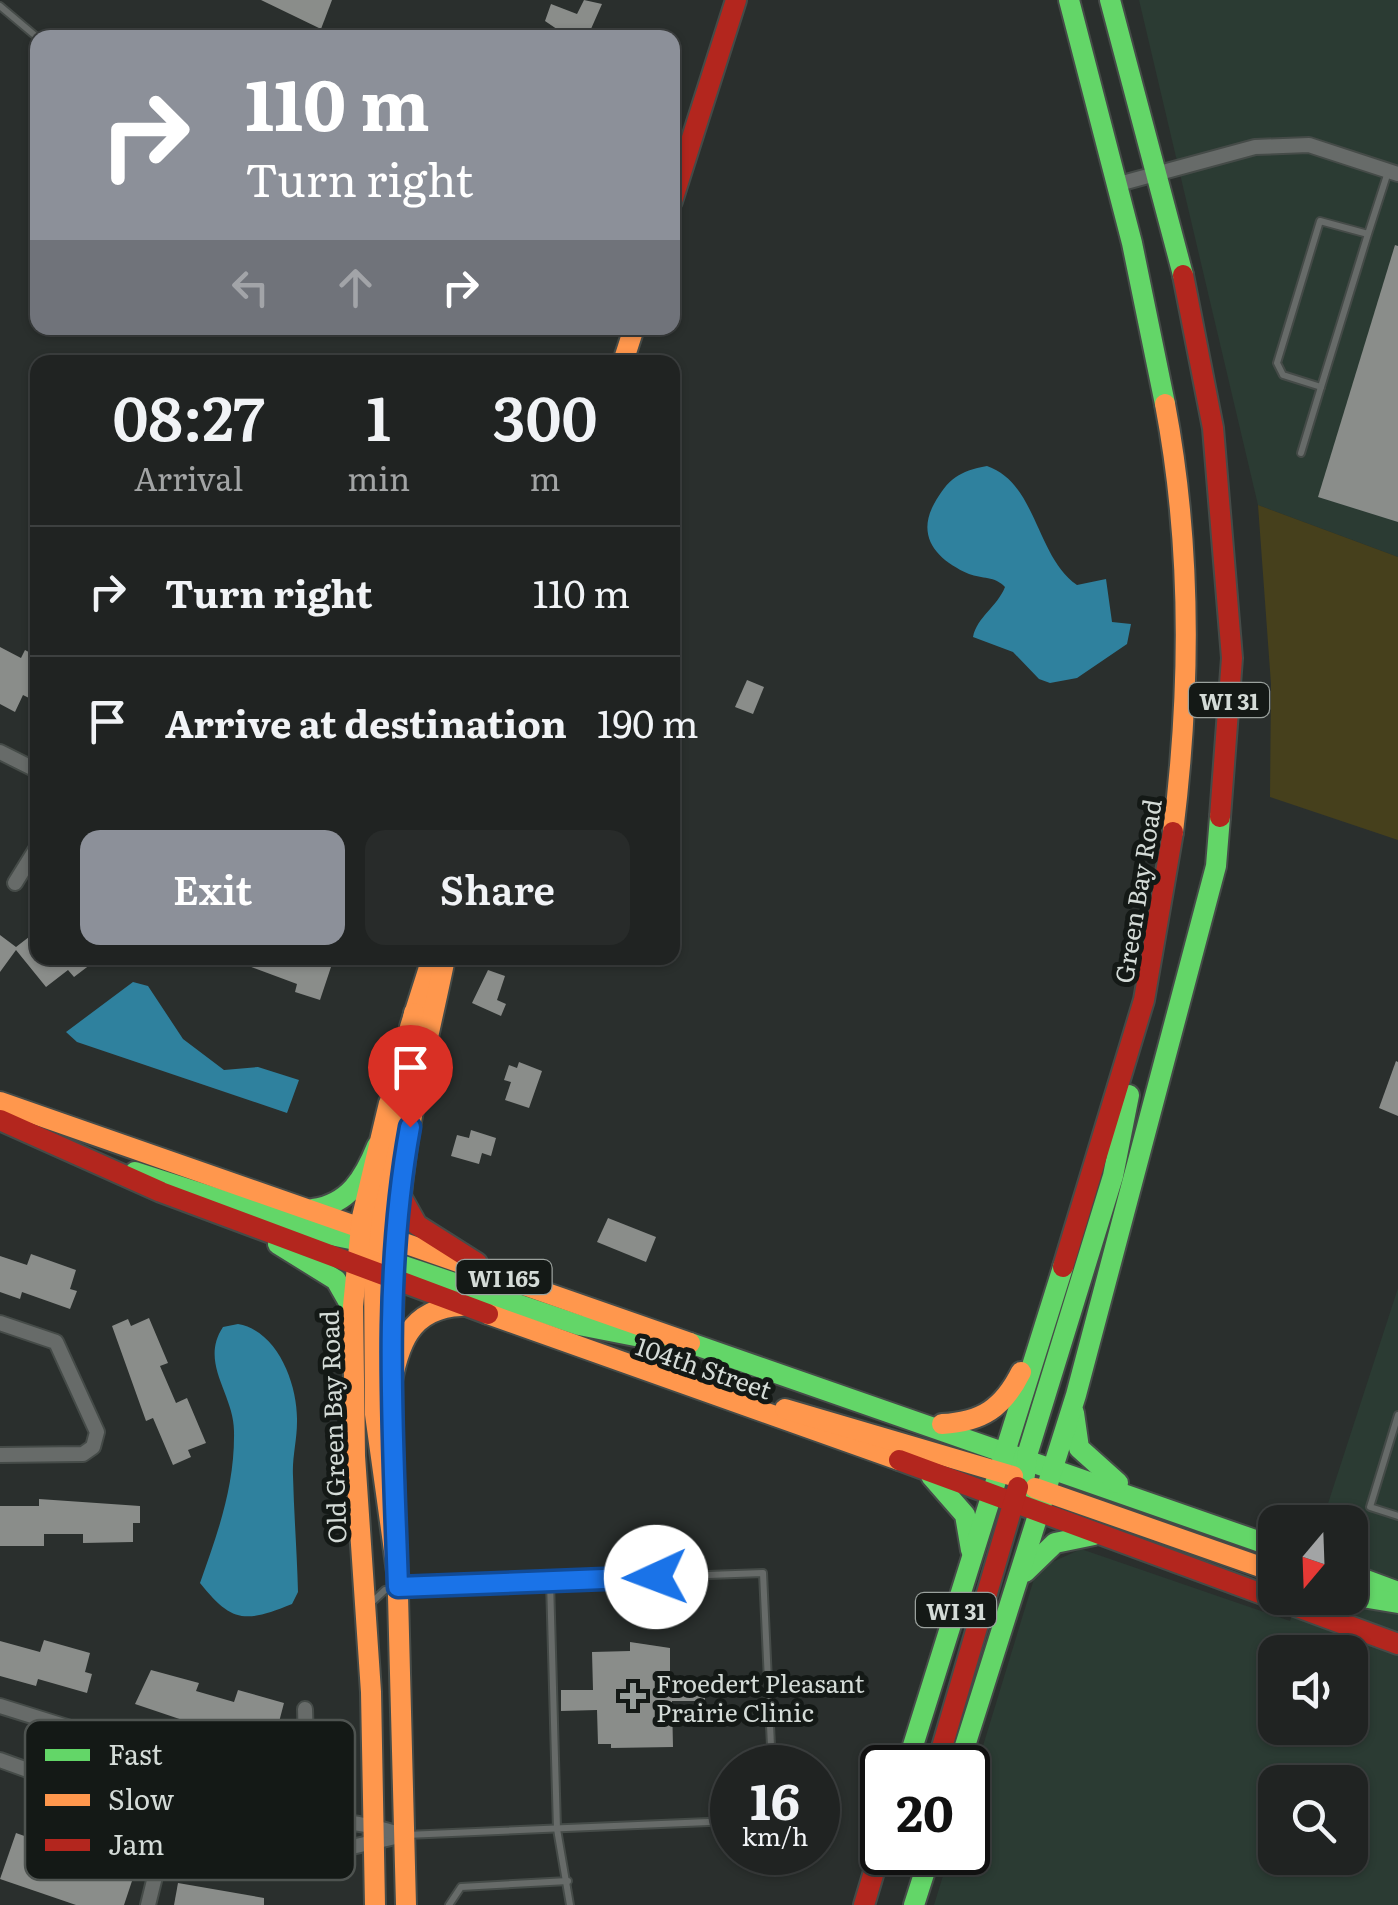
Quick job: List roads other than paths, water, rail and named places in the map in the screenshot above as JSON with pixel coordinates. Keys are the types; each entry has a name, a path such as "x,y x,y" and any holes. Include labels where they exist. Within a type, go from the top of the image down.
{"main road":[{"path":"680,177 736,0"},
{"name":"Green Bay Road","path":"913,1745 970,1564 1014,1478 1048,1322 1138,1022 1160,931 1176,830 1188,596 1180,491 1115,185 1069,0"},
{"name":"WI 31","path":"965,1745 1076,1394 1216,866 1232,658 1213,428 1185,283 1110,0"},
{"name":"Old Green Bay Road","path":"406,1905 390,1391 376,1251 377,1146 430,965"},
{"name":"Old Green Bay Road","path":"375,1905 366,1612 355,1472 354,1316 402,1190 444,965"},
{"path":"398,1579 371,1405 376,1251 414,1013"},
{"path":"942,1745 1014,1478 1117,1158 1138,1022"},
{"name":"104th Street","path":"0,1102 313,1209 470,1307 920,1468 1014,1478"},
{"name":"104th Street","path":"0,1120 219,1213 376,1251 491,1272 926,1424 1014,1478"},
{"path":"313,1209 329,1207 347,1197 364,1176 377,1146"},
{"path":"98,1163 376,1251 579,1326 626,1337 698,1346"},
{"path":"402,1190 406,1210 417,1226 491,1272"},
{"path":"219,1213 323,1270 344,1290 354,1316"},
{"path":"390,1391 398,1345 411,1324 438,1307 470,1307"},
{"path":"926,1424 966,1422 998,1410 1013,1390 1039,1329 1048,1322"},
{"path":"1076,1394 1074,1422 1080,1448 1136,1497"},
{"path":"712,1396 841,1422 1014,1478 1044,1475 1052,1467 1258,1540"},
{"path":"920,1468 948,1491 965,1515 970,1564"},
{"path":"1014,1478 1027,1500 1042,1501 1258,1567"},
{"path":"1042,1501 1102,1535 1398,1644"},
{"path":"1013,1592 1032,1561 1047,1548 1068,1538 1102,1535"},
{"path":"1368,1581 1398,1592"},
{"path":"1368,1598 1398,1602"},
{"path":"864,1905 873,1875"},
{"path":"912,1905 915,1875"},
{"path":"912,1905 923,1875"}],"street":[{"path":"1115,185 1254,148 1309,145 1393,173"},
{"path":"0,752 30,767"},
{"path":"14,883 30,858"},
{"path":"0,1322 56,1342 97,1432 93,1446 84,1454 0,1455"},
{"path":"0,1706 45,1720"},
{"path":"305,1710 305,1720"},
{"path":"0,1760 25,1770"},
{"path":"355,1830 374,1835 404,1835"},
{"path":"355,1841 374,1835"},
{"path":"148,1905 154,1880"}],"lane":[{"path":"0,6 30,31"},
{"path":"1301,453 1368,234 1393,173"},
{"path":"1321,387 1284,375 1277,363 1320,221 1368,234"},
{"path":"1398,1415 1370,1507 1398,1516"},
{"path":"366,1612 398,1579 550,1581 762,1573 771,1745"},
{"path":"550,1581 557,1828 570,1905"},
{"path":"404,1835 710,1822"},
{"path":"449,1905 456,1890 468,1885 568,1881"}],"water":[{"path":"987,466 1004,475 1016,488 1063,573 1077,585 1106,579 1112,622 1131,624 1127,644 1077,678 1050,683 1039,679 1013,652 973,637 1005,587 948,562 929,537 929,516 944,488 962,474"},
{"path":"133,982 148,986 183,1039 224,1070 258,1067 299,1080 287,1113 77,1042 66,1032"},
{"path":"238,1324 264,1337 283,1362 294,1392 297,1429 293,1469 298,1592 292,1604 251,1616 240,1616 221,1606 200,1583 224,1508 234,1451 233,1417 215,1353 223,1327"}],"place":[{"name":"Froedert Pleasant Prairie Clinic","path":"633,1696"}]}
